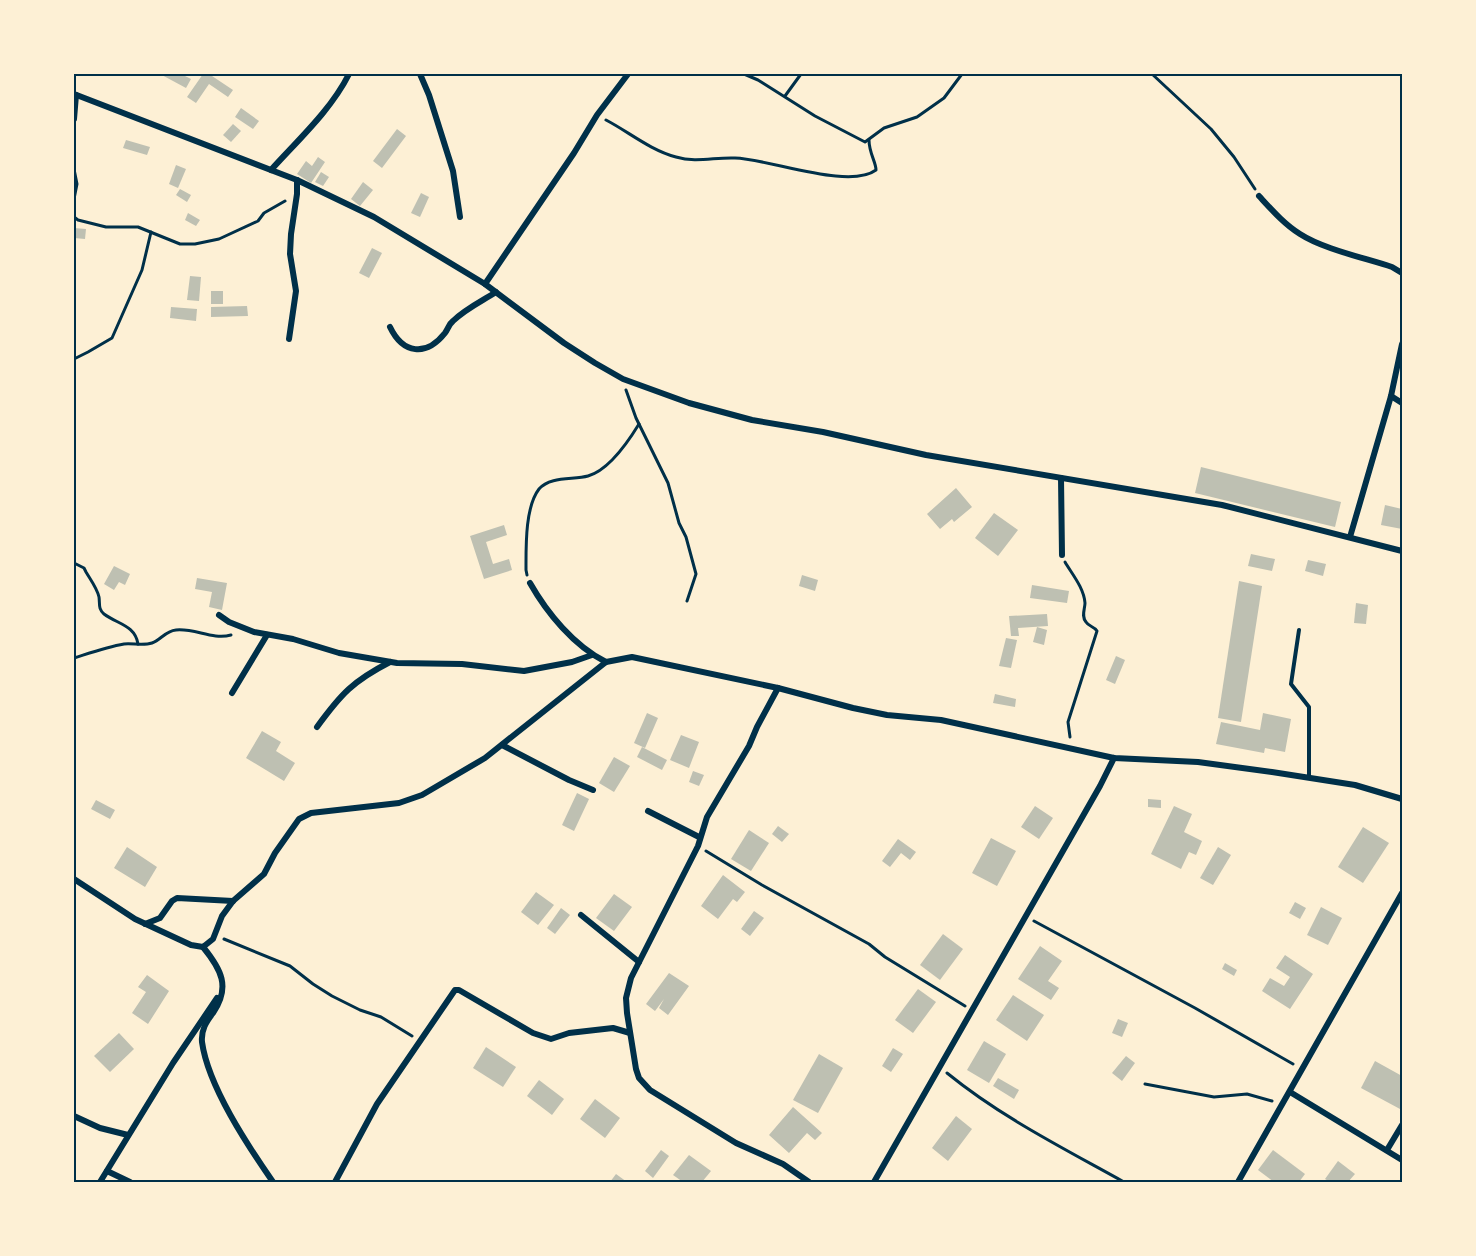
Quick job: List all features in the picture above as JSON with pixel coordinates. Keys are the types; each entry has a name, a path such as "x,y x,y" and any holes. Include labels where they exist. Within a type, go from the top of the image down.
{"street":[{"path":"271,170 318,117 349,74"},
{"path":"420,74 453,171 460,217"},
{"path":"485,284 574,153 597,115 628,74"},
{"path":"74,119 75,94 297,180 374,217 485,284 564,343 623,379 689,403 752,420 823,432 926,455 1222,506 1402,551"},
{"path":"289,339 296,291 290,254 297,180"},
{"path":"1259,196 1277,216 1299,234 1314,242 1392,267 1402,273"},
{"path":"390,327 394,336 403,345 421,350 435,342 457,318 496,292"},
{"path":"1350,537 1391,396 1402,344"},
{"path":"1391,396 1402,403"},
{"path":"1060,478 1062,555"},
{"path":"530,583 553,616 592,655 606,662"},
{"path":"219,615 229,622 267,634 339,653 390,662 462,663 524,671 572,662 592,655"},
{"path":"231,693 267,634"},
{"path":"203,947 211,942 222,916 233,901 264,874 275,853 299,819 311,813 399,803 422,795 486,758 606,662 632,657 778,688 853,708 888,715 941,720 1114,758 1198,762 1355,785 1402,799"},
{"path":"317,727 347,690 362,676 390,662"},
{"path":"778,688 749,746 707,817 698,846 639,962 628,987 626,998 636,1069 639,1078 650,1090 736,1143 783,1164 809,1182"},
{"path":"502,745 593,790"},
{"path":"874,1182 1114,758"},
{"path":"648,811 699,837"},
{"path":"74,879 144,924 191,945 203,947 216,962 222,974 223,990 216,1009 205,1024 202,1033 206,1058 214,1080 237,1126 273,1182"},
{"path":"1238,1182 1402,893"},
{"path":"144,924 160,918 172,901 177,898 233,901"},
{"path":"581,915 639,962"},
{"path":"100,1182 173,1063 223,990"},
{"path":"335,1182 377,1104 455,990 546,1038 613,1028 630,1033"},
{"path":"1290,1092 1402,1160"},
{"path":"74,1116 100,1128 128,1135"},
{"path":"1387,1150 1402,1125"},
{"path":"107,1171 130,1182"}],"lane":[{"path":"1299,630 1291,684 1309,707 1309,778"}],"path":[{"path":"744,74 844,133 865,142 884,128 917,117 944,98 962,74"},
{"path":"784,97 801,74"},
{"path":"1152,74 1211,129 1240,166 1259,196"},
{"path":"597,115 662,153 676,158 692,161 735,158 839,176 866,175 876,170 869,150 869,140"},
{"path":"74,169 77,184 74,199"},
{"path":"74,217 106,227 138,227 187,245 219,239 258,221 264,213 297,194"},
{"path":"74,359 112,338 142,270 151,232"},
{"path":"623,379 639,424 668,483 679,524 686,537 696,573 687,601"},
{"path":"530,583 526,570 527,531 534,499 540,488 559,480 589,476 602,468 627,445 639,424"},
{"path":"1062,555 1083,596 1085,605 1083,615 1086,622 1097,631 1068,722 1072,748"},
{"path":"74,563 84,568 99,598 100,610 130,629 135,634 138,644"},
{"path":"74,658 124,644 154,643 165,633 173,630 208,636 224,637 235,634"},
{"path":"698,846 793,903 869,944 885,957 972,1010"},
{"path":"1025,916 1302,1069"},
{"path":"214,935 290,966 332,996 381,1017 421,1042"},
{"path":"939,1067 973,1094 1005,1115 1124,1182"},
{"path":"1145,1084 1214,1097 1247,1094 1283,1104"}],"building":[{"path":"160,74 181,74 191,79 186,88"},
{"path":"203,74 209,74 233,90 228,97 209,84 196,103 187,97"},
{"path":"241,108 259,121 253,129 235,117"},
{"path":"233,124 241,131 231,142 223,135"},
{"path":"397,129 406,136 382,168 373,161"},
{"path":"126,140 150,147 147,155 123,148"},
{"path":"318,157 325,162 311,183 297,174 306,161 312,166"},
{"path":"176,165 186,169 178,188 169,184"},
{"path":"321,172 329,177 323,186 315,182"},
{"path":"363,182 373,190 360,206 351,199"},
{"path":"180,189 191,195 187,202 176,195"},
{"path":"421,193 429,197 420,217 411,213"},
{"path":"188,213 200,220 196,226 185,220"},
{"path":"74,228 86,229 85,239 74,238"},
{"path":"372,248 382,253 369,278 359,273"},
{"path":"190,276 201,277 199,301 187,300"},
{"path":"211,291 223,291 223,304 211,304"},
{"path":"247,306 248,316 211,317 211,307"},
{"path":"171,307 197,309 196,321 170,318"},
{"path":"1201,467 1341,502 1335,527 1195,493"},
{"path":"956,488 972,507 954,522 952,519 940,529 927,514"},
{"path":"1385,505 1402,509 1402,529 1381,525"},
{"path":"994,513 1018,530 998,556 975,538"},
{"path":"504,525 507,535 486,542 493,564 509,559 512,570 484,579 470,536"},
{"path":"1251,554 1275,559 1272,571 1248,566"},
{"path":"1308,560 1326,564 1323,576 1305,571"},
{"path":"114,566 130,574 125,585 119,582 114,590 104,584"},
{"path":"802,575 818,580 815,591 799,586"},
{"path":"197,578 227,583 222,610 209,607 212,592 195,589"},
{"path":"1239,581 1262,586 1241,722 1218,718"},
{"path":"1032,585 1069,591 1067,603 1030,598"},
{"path":"1356,603 1368,605 1366,624 1354,623"},
{"path":"1047,614 1048,626 1018,628 1019,636 1011,636 1009,616"},
{"path":"1037,627 1047,630 1044,645 1033,642"},
{"path":"1006,638 1017,640 1011,668 999,666"},
{"path":"1116,656 1125,660 1115,684 1106,680"},
{"path":"995,694 1016,699 1015,707 993,703"},
{"path":"647,713 658,718 645,748 634,743"},
{"path":"1263,713 1291,719 1285,752 1265,748 1264,753 1216,744 1221,722 1260,730"},
{"path":"262,731 281,742 276,751 295,763 284,781 246,758"},
{"path":"681,735 699,742 689,768 670,760"},
{"path":"642,747 667,760 662,770 637,757"},
{"path":"614,757 630,766 614,792 599,783"},
{"path":"693,771 704,775 699,786 689,782"},
{"path":"577,793 589,799 574,831 562,825"},
{"path":"1148,799 1161,800 1161,808 1148,807"},
{"path":"96,800 115,810 110,819 91,809"},
{"path":"1035,806 1053,818 1039,839 1021,827"},
{"path":"1174,806 1192,814 1184,832 1202,841 1196,855 1189,852 1181,869 1151,854"},
{"path":"778,826 789,834 782,842 772,834"},
{"path":"1363,827 1389,843 1363,883 1338,867"},
{"path":"749,830 769,843 751,871 731,859"},
{"path":"991,838 1016,851 997,886 972,873"},
{"path":"898,839 916,852 910,860 901,853 890,867 882,861"},
{"path":"127,847 157,867 145,887 114,868"},
{"path":"1218,847 1231,855 1213,885 1200,878"},
{"path":"723,875 745,892 737,902 733,899 718,919 701,906"},
{"path":"536,892 554,905 538,925 521,912"},
{"path":"614,894 632,907 614,931 596,918"},
{"path":"1295,902 1306,908 1300,919 1289,913"},
{"path":"1321,907 1342,918 1328,945 1307,935"},
{"path":"561,908 570,915 555,934 547,928"},
{"path":"754,911 764,918 750,936 741,929"},
{"path":"943,934 963,949 940,980 920,965"},
{"path":"1040,946 1062,961 1048,981 1059,988 1051,1000 1018,979"},
{"path":"1285,955 1313,974 1290,1009 1262,991 1270,978 1284,986 1290,977 1276,968"},
{"path":"1225,963 1237,970 1234,976 1222,969"},
{"path":"669,973 689,986 668,1015 659,1008 664,999 655,1011 646,1004"},
{"path":"147,975 169,991 148,1024 132,1013 146,992 138,987"},
{"path":"918,989 936,1002 913,1033 895,1020"},
{"path":"1013,995 1044,1015 1027,1041 996,1020"},
{"path":"1118,1019 1128,1023 1122,1037 1112,1033"},
{"path":"119,1033 134,1049 110,1072 94,1056"},
{"path":"984,1041 1006,1054 989,1083 967,1070"},
{"path":"486,1047 516,1067 503,1087 473,1068"},
{"path":"893,1048 903,1054 891,1072 882,1066"},
{"path":"819,1054 843,1068 818,1113 793,1100"},
{"path":"1126,1056 1135,1063 1122,1081 1112,1073"},
{"path":"1375,1061 1402,1076 1400,1109 1361,1088"},
{"path":"998,1078 1019,1090 1014,1099 993,1086"},
{"path":"539,1080 564,1099 552,1115 527,1096"},
{"path":"595,1099 620,1118 605,1138 580,1119"},
{"path":"793,1107 822,1133 815,1140 807,1133 789,1153 769,1135"},
{"path":"956,1116 972,1129 948,1161 932,1148"},
{"path":"661,1150 669,1156 653,1178 645,1171"},
{"path":"1273,1150 1305,1174 1299,1182 1274,1182 1258,1170"},
{"path":"689,1155 711,1171 702,1182 683,1182 673,1175"},
{"path":"1338,1161 1355,1174 1348,1182 1330,1182 1325,1179"},
{"path":"616,1174 627,1182 610,1182"}]}
